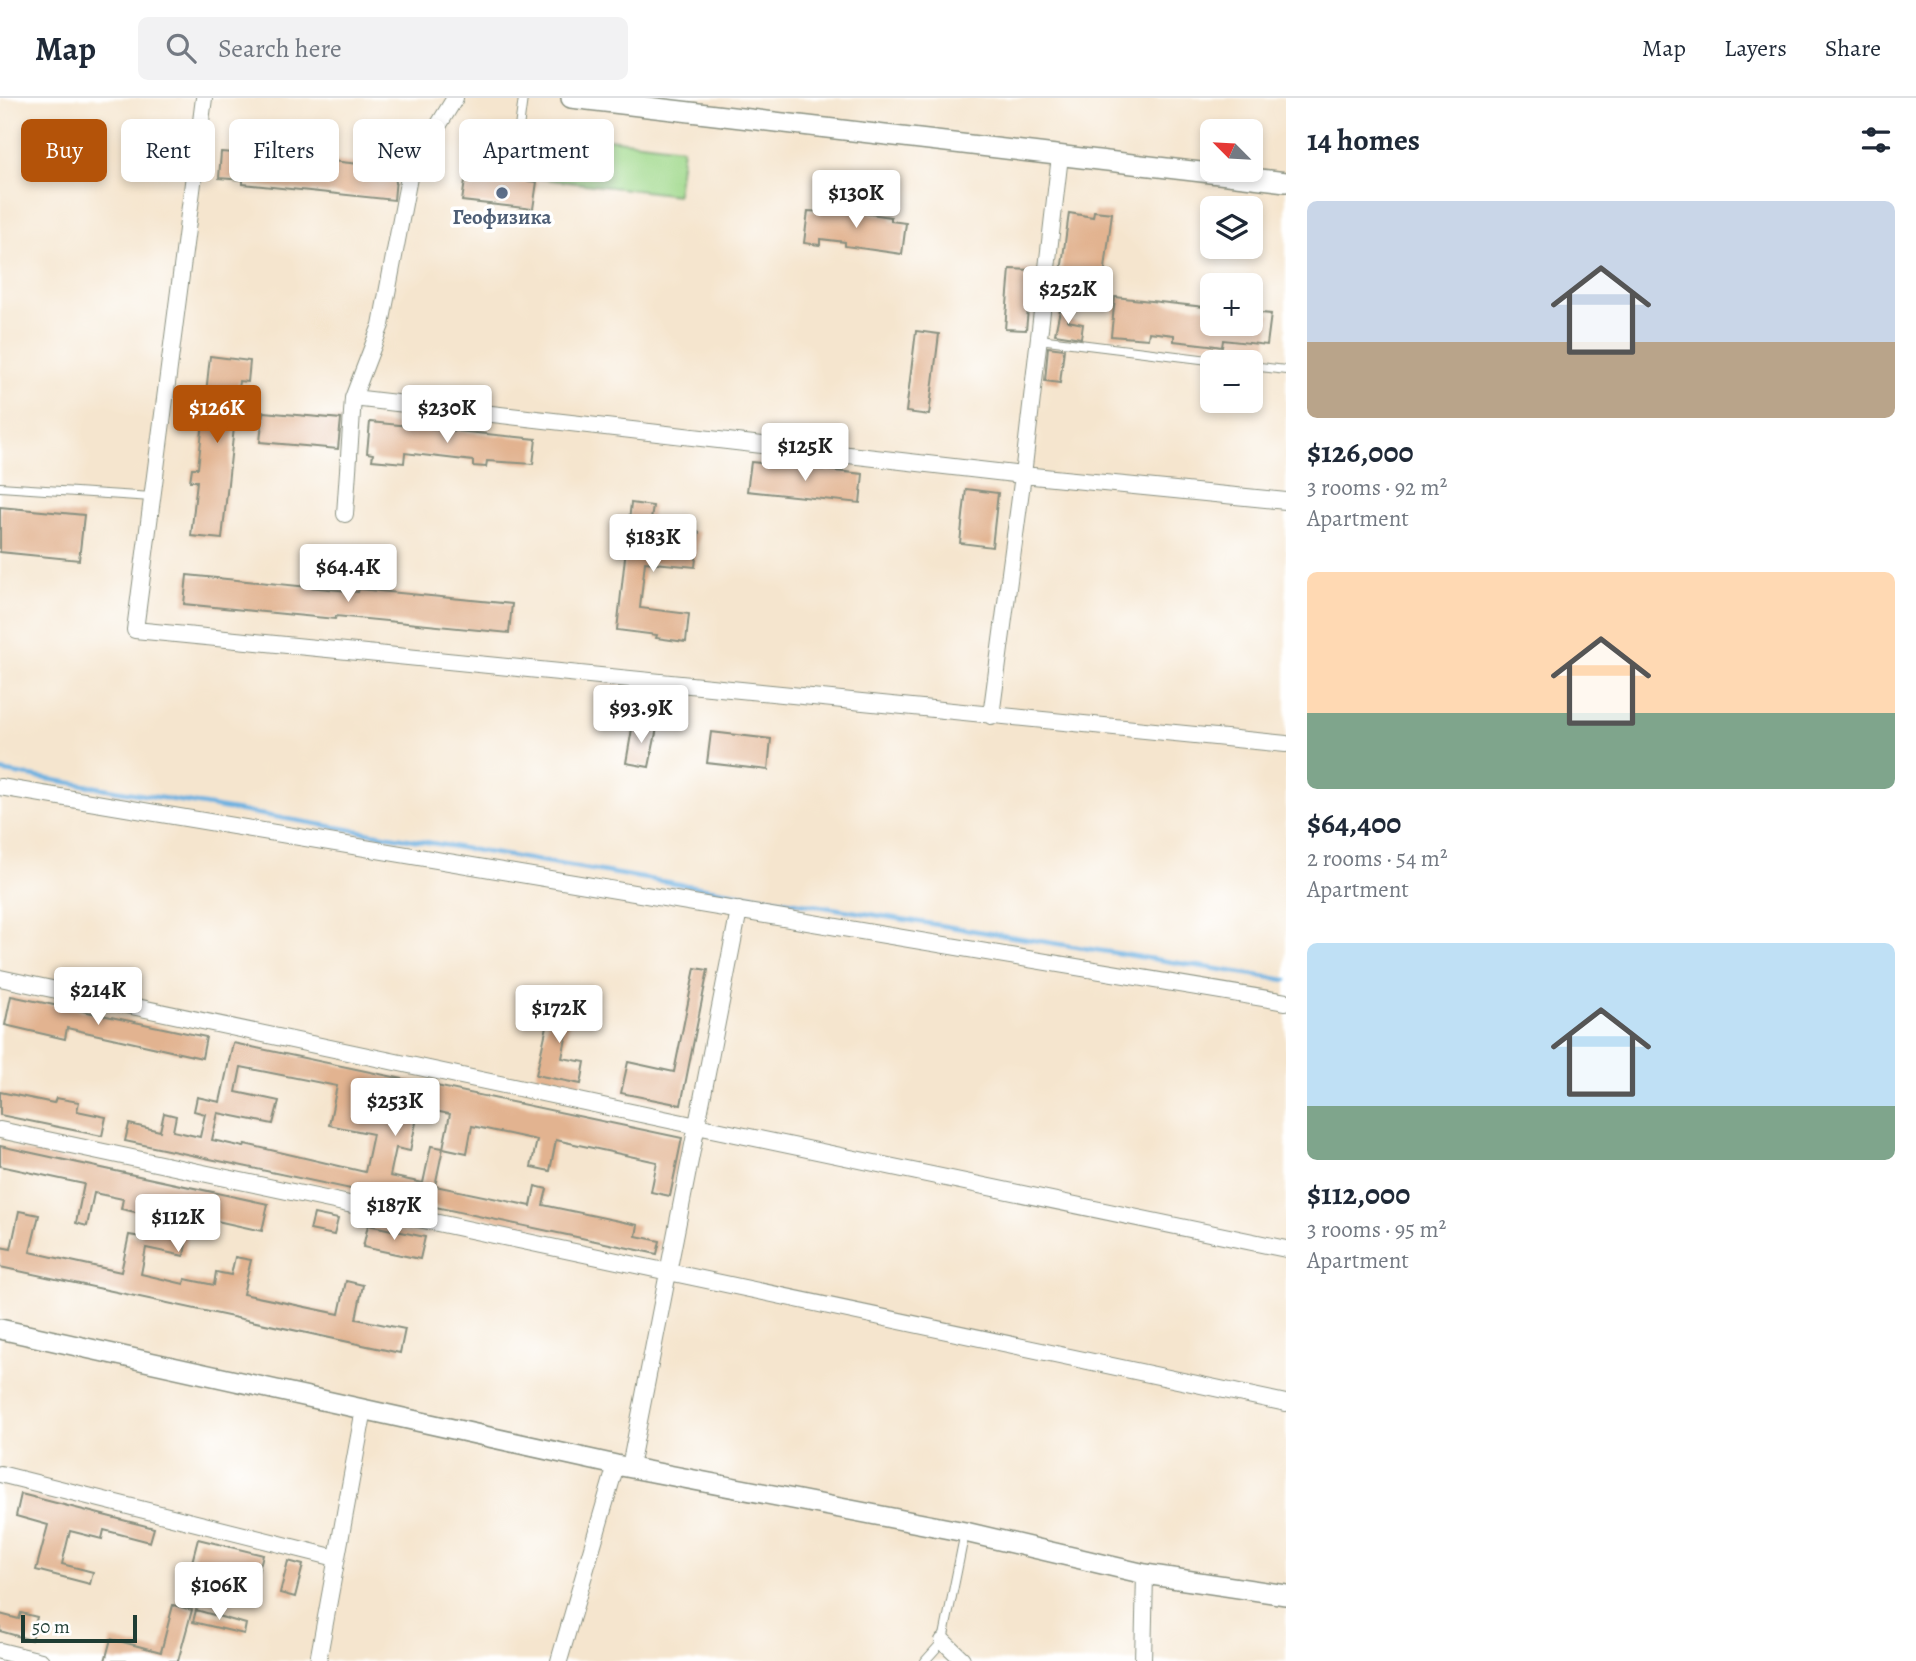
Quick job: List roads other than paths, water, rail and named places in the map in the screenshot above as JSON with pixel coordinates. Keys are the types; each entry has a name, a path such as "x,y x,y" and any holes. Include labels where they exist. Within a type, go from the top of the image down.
{"street":[{"path":"204,98 135,630 1286,744"},
{"path":"345,514 353,398 382,325 410,172 455,98"},
{"path":"571,98 684,105 1060,156 1286,182"},
{"path":"991,716 1023,475 1060,156"},
{"path":"353,398 1023,475 1286,501"},
{"path":"0,787 1286,1002"},
{"path":"559,1661 623,1466 668,1272 739,910"},
{"path":"0,978 1286,1249"},
{"path":"0,1130 1286,1403"},
{"path":"0,1329 623,1466 965,1532 1146,1574 1286,1595"},
{"path":"318,1661 364,1409"},
{"path":"0,1474 336,1558"},
{"path":"1143,1661 1146,1574"},
{"path":"943,1641 962,1661"},
{"path":"0,1651 41,1661"}],"lane":[{"path":"520,119 523,98"},
{"path":"1039,339 1200,359"},
{"path":"1263,367 1286,370"},
{"path":"0,487 152,497"},
{"path":"925,1661 943,1641 965,1532"}],"waterway":[{"path":"0,771 654,880 1286,980"}],"place":[{"name":"Геофизика","path":"502,193"}]}
